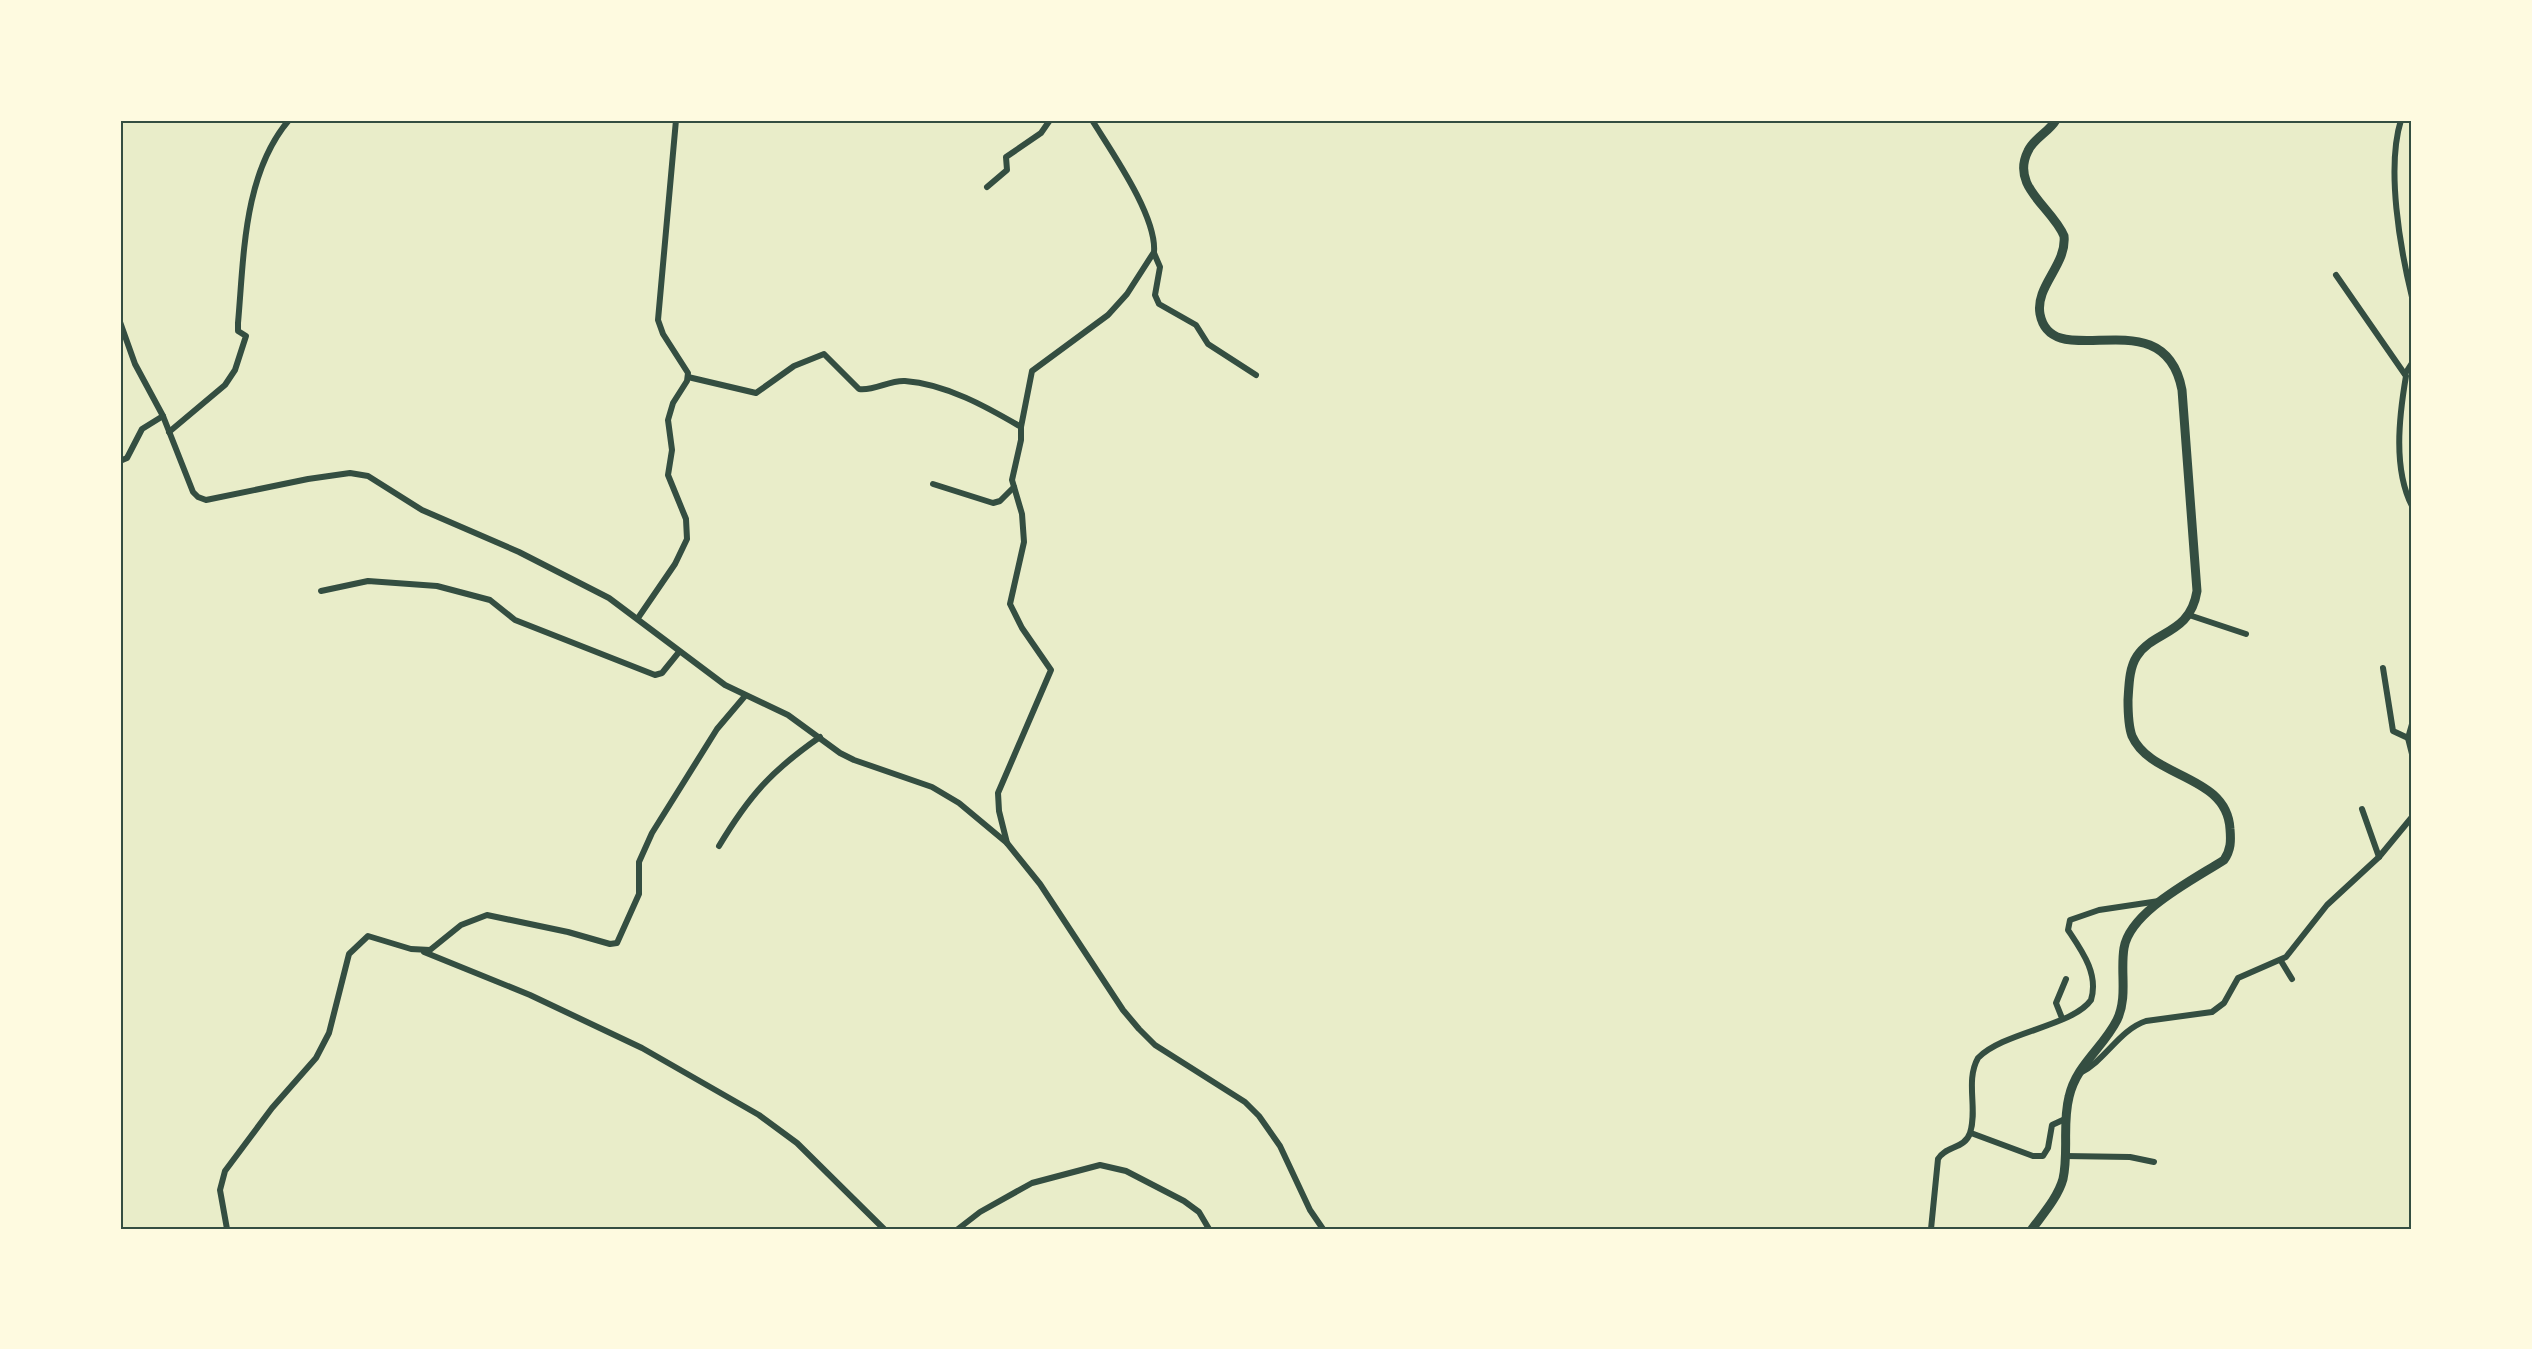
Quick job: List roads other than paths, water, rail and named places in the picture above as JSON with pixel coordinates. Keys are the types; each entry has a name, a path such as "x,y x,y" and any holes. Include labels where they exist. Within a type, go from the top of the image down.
{"main road":[{"path":"2032,1229 2059,1189 2065,1156 2065,1119 2069,1093 2076,1075 2119,1015 2123,996 2124,948 2127,936 2140,918 2224,860 2230,848 2230,821 2220,801 2192,780 2150,758 2136,745 2131,733 2129,693 2134,662 2142,650 2170,632 2189,615 2196,600 2198,580 2182,390 2176,371 2162,354 2141,342 2124,338 2080,343 2064,340 2046,327 2040,312 2042,296 2063,251 2064,236 2027,186 2024,170 2027,151 2056,120"}],"street":[{"path":"169,432 215,394 235,370 246,336 238,331 238,323 246,242 255,188 267,158 289,120"},
{"path":"676,120 675,153 658,320 663,334 683,364 688,377"},
{"path":"987,187 1007,170 1006,157 1041,133 1050,120"},
{"path":"1092,120 1124,171 1145,214 1160,267 1155,295 1159,304 1196,325 1208,344 1256,375"},
{"path":"2402,120 2395,145 2394,186 2412,297"},
{"path":"1007,843 999,811 998,793 1051,670 1011,609 1010,598 1020,563 1024,534 1022,514 1012,474 1021,440 1021,427 1032,371 1108,315 1127,294 1154,252"},
{"path":"2336,276 2405,374"},
{"path":"120,322 135,364 163,416 193,492 201,499 229,497 308,479 350,473 368,476 422,510 566,574 638,618 679,652 745,696 788,715 854,760 932,787 959,803 1007,843 1040,884 1138,1029 1155,1045 1245,1102 1259,1116 1280,1146 1310,1210 1323,1229"},
{"path":"688,377 756,393 794,366 824,354 860,389 891,382 912,382 972,400 1021,427"},
{"path":"2412,363 2405,374 2400,459 2403,487 2412,506"},
{"path":"638,618 675,564 687,539 686,519 668,475 672,450 668,420 673,403 688,377"},
{"path":"120,461 127,458 145,426 163,416"},
{"path":"933,484 993,503 1000,501 1014,487"},
{"path":"321,591 368,581 437,586 490,600 515,620 655,675 662,673 679,652"},
{"path":"2189,615 2246,634"},
{"path":"2383,668 2392,731 2408,738"},
{"path":"420,951 432,950 461,925 487,915 568,932 610,944 617,943 639,894 639,862 652,833 717,729 745,696"},
{"path":"2412,724 2408,738 2412,754"},
{"path":"719,846 757,789 779,767 820,737"},
{"path":"2362,808 2379,857"},
{"path":"2076,1075 2097,1063 2136,1025 2146,1021 2212,1012 2224,1003 2238,978 2281,961 2298,944 2327,905 2379,857 2412,817"},
{"path":"1931,1229 1938,1159 1943,1152 1962,1144 1971,1133 1973,1073 1978,1058 2031,1030 2087,1006 2093,993 2087,959 2068,930 2072,918 2165,900"},
{"path":"226,1229 220,1190 225,1171 266,1116 316,1058 329,1033 350,954 368,936 420,951 530,995 642,1048 759,1115 797,1143 884,1229"},
{"path":"2281,961 2292,979"},
{"path":"2062,1018 2056,1003 2066,979"},
{"path":"1971,1133 2040,1156 2046,1153 2053,1123 2065,1119"},
{"path":"2065,1156 2130,1156 2154,1162"},
{"path":"958,1229 980,1212 1032,1183 1100,1165 1126,1171 1184,1201 1199,1212 1209,1229"}]}
